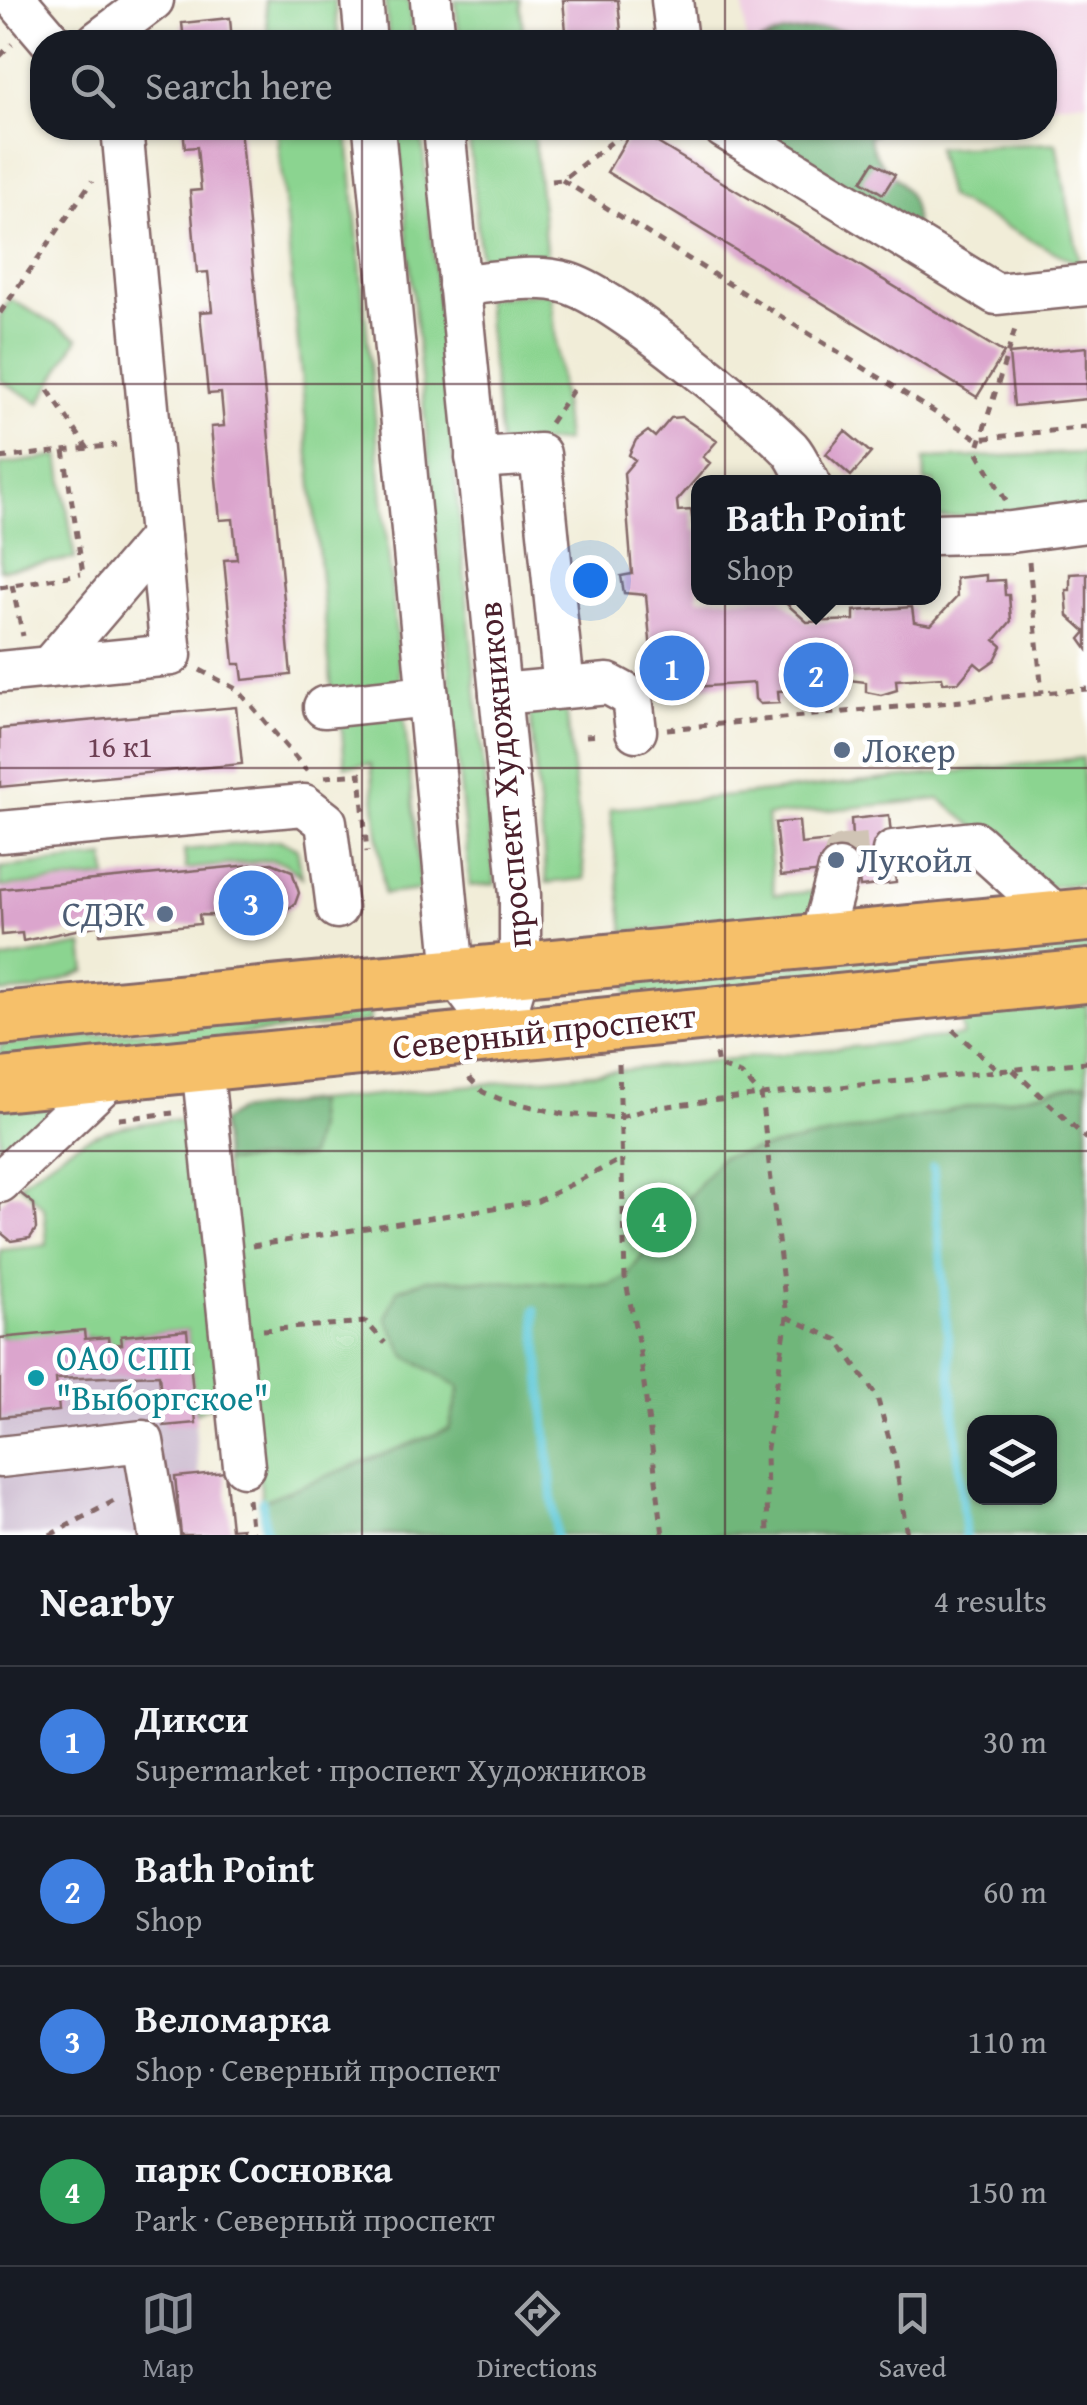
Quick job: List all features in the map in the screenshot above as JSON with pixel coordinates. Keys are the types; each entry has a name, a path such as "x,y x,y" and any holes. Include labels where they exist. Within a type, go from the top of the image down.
{"main road":[{"name":"Северный проспект","path":"0,1018 1073,916"},
{"name":"Северный проспект","path":"0,1084 1087,976"}],"street":[{"path":"16,0 42,30"},
{"path":"113,30 152,0"},
{"path":"362,0 365,30"},
{"path":"431,0 434,30"},
{"path":"672,0 676,30"},
{"path":"26,669 171,655 148,552 151,442 123,140"},
{"name":"проспект Художников","path":"375,140 454,974 500,1034"},
{"name":"проспект Художников","path":"445,140 520,895 520,968 500,1034"},
{"path":"744,140 996,294 1087,286"},
{"path":"460,285 562,281 590,291 702,375 792,452 805,475"},
{"path":"476,458 540,454 564,688"},
{"path":"941,534 1011,532 1087,522"},
{"path":"26,669 148,552"},
{"path":"500,694 608,684 632,697 636,732"},
{"path":"324,707 428,696"},
{"path":"0,832 304,805 326,822 337,908"},
{"path":"893,851 975,842 1073,916"},
{"path":"820,940 839,870"},
{"path":"202,1065 244,1466"},
{"path":"0,1182 114,1074"},
{"path":"0,1457 143,1441 158,1535"}],"path":[{"path":"0,313 117,140"},
{"path":"552,182 562,180 614,140"},
{"path":"562,180 978,438 1087,427"},
{"path":"1027,291 977,451 1005,496 1011,532 1031,566 1042,693"},
{"path":"48,390 88,449"},
{"path":"562,406 573,390"},
{"path":"0,458 151,442"},
{"path":"64,451 83,574"},
{"path":"0,587 83,574 148,552"},
{"path":"12,585 26,669"},
{"path":"171,655 238,690 313,778"},
{"path":"586,736 1087,689"},
{"path":"950,1028 1000,1071"},
{"path":"716,1051 718,1066 742,1074 761,1095 786,1317 766,1454 768,1535"},
{"path":"620,1060 617,1118 626,1210 625,1278 639,1345 663,1535"},
{"path":"467,1076 483,1092 500,1099 562,1114 617,1118 652,1108 761,1095 1087,1062"},
{"path":"1013,1070 1087,1139"},
{"path":"221,1257 257,1244 538,1200 620,1160"},
{"path":"786,1317 838,1340 877,1397 896,1459 907,1535"},
{"path":"229,1332 366,1322 385,1343"},
{"path":"50,1535 150,1482"}],"shaded area":[{"path":"743,0 1087,0 1087,101 1057,104 1057,30 745,30"},
{"path":"187,1330 199,1474 231,1529 242,1528 242,1535 0,1535 0,1338 108,1337 109,1345 121,1336"}],"green space":[{"path":"265,0 334,0 338,30 268,30"},
{"path":"385,0 409,0 412,30 388,30"},
{"path":"455,0 520,0 523,30 459,30"},
{"path":"278,140 348,140 401,685 332,692"},
{"path":"398,140 422,140 495,884 470,886"},
{"path":"469,140 534,140 548,268 481,263"},
{"path":"751,140 870,140 882,164 912,202 915,241"},
{"path":"1056,143 1080,265 948,197 936,148"},
{"path":"551,292 566,441 500,445 485,298"},
{"path":"10,299 78,338 40,403 0,380 0,316"},
{"path":"1085,453 1087,508 941,518 941,475 925,475 924,459"},
{"path":"59,456 75,559 0,570 0,465"},
{"path":"529,706 566,707 585,879 547,883"},
{"path":"404,715 421,890 384,894 371,764 345,766 341,721"},
{"path":"1083,758 1087,883 1048,887 940,799 767,816 774,895 822,891 814,914 624,932 610,809"},
{"path":"279,840 297,848 302,877 284,863 272,860 186,869 184,850"},
{"path":"105,857 107,877 0,887 0,868"},
{"path":"1087,937 1087,957 629,1002 626,982"},
{"path":"83,945 86,971 37,990 0,993 0,960"},
{"path":"1087,1004 1087,1535 266,1535 224,1162 309,1157 316,1127 314,1101 963,1036 961,1016","holes":["406,1356 625,1464 267,1500 449,1429 460,1387"]},
{"path":"369,1008 370,1022 235,1035 208,1045 0,1065 0,1045"},
{"path":"1087,1083 1087,1535 266,1535 262,1501 449,1429 460,1387 406,1356 386,1318 397,1290 427,1279 610,1285 625,1278 721,1157"},
{"path":"314,1101 316,1127 309,1157 224,1162 221,1122 237,1111"},
{"path":"63,1102 0,1160 0,1108"},
{"path":"168,1120 198,1123 221,1394 212,1405 195,1413 187,1330 122,1336 122,1344 109,1345 108,1337 0,1338 0,1250 47,1245 44,1208 19,1184 88,1138 121,1127"}],"building":[{"path":"563,0 618,0 621,30 566,30"},
{"path":"230,18 231,30 183,30 182,23"},
{"path":"184,140 241,140 291,675 243,680 241,664 234,664 224,560 237,559 233,519 220,520 211,427 224,426 221,393 208,394 200,312 212,311 208,272 197,273 190,191 201,190 197,147 185,148"},
{"path":"626,140 653,140 1004,353 977,397 607,172"},
{"path":"874,162 895,175 883,194 862,181"},
{"path":"1087,347 1087,399 1014,406 1009,354"},
{"path":"682,417 717,441 703,457 710,463 700,475 691,475 691,485 677,501 678,511 691,510 691,605 788,605 807,622 854,620 854,611 912,607 914,622 931,625 957,597 956,578 986,575 986,581 1004,580 1005,595 1009,595 1011,621 995,640 1002,646 995,660 982,669 975,663 959,682 943,683 942,677 896,680 897,690 881,695 866,692 866,682 832,678 833,683 820,683 821,689 778,691 779,703 760,704 755,699 754,683 678,688 678,684 659,681 658,663 652,663 646,595 624,593 621,576 632,574 624,473 635,460 629,455 636,440 648,431 655,437 671,418"},
{"path":"845,431 871,453 852,475 826,454"},
{"path":"1087,573 1087,649 1080,639 1086,632 1068,616 1066,590 1070,590 1070,574"},
{"path":"236,707 242,764 0,787 0,729"},
{"name":"Лукойл","path":"889,815 896,883 860,887 858,869 781,876 775,823 799,821 801,844 852,839 851,819"},
{"path":"272,863 292,871 299,893 295,904 277,916 199,915 200,924 100,934 100,925 23,941 22,933 2,935 0,889"},
{"path":"20,1193 34,1204 36,1229 30,1238 11,1241 0,1232 0,1204 8,1194"},
{"name":"ОАО СПП \"Выборгское\"","path":"84,1330 85,1339 108,1337 109,1345 122,1344 121,1336 187,1330 196,1423 164,1426 159,1375 56,1379 59,1411 0,1417 0,1338"},
{"path":"225,1472 231,1529 242,1528 242,1535 181,1535 175,1477"}],"waterway":[{"path":"933,1167 965,1535"},
{"path":"535,1310 556,1535"},
{"path":"262,1501 266,1535"}],"tunnel":[{"path":"839,870 844,855 893,851"}],"place":[{"name":"Дикси","path":"672,668"},
{"name":"Bath Point","path":"816,675"},
{"name":"Локер","path":"842,750"},
{"name":"Лукойл","path":"836,860"},
{"name":"Веломарка","path":"251,903"},
{"name":"СДЭК","path":"165,914"},
{"name":"парк Сосновка","path":"659,1220"},
{"name":"ОАО СПП \"Выборгское\"","path":"36,1378"}]}
